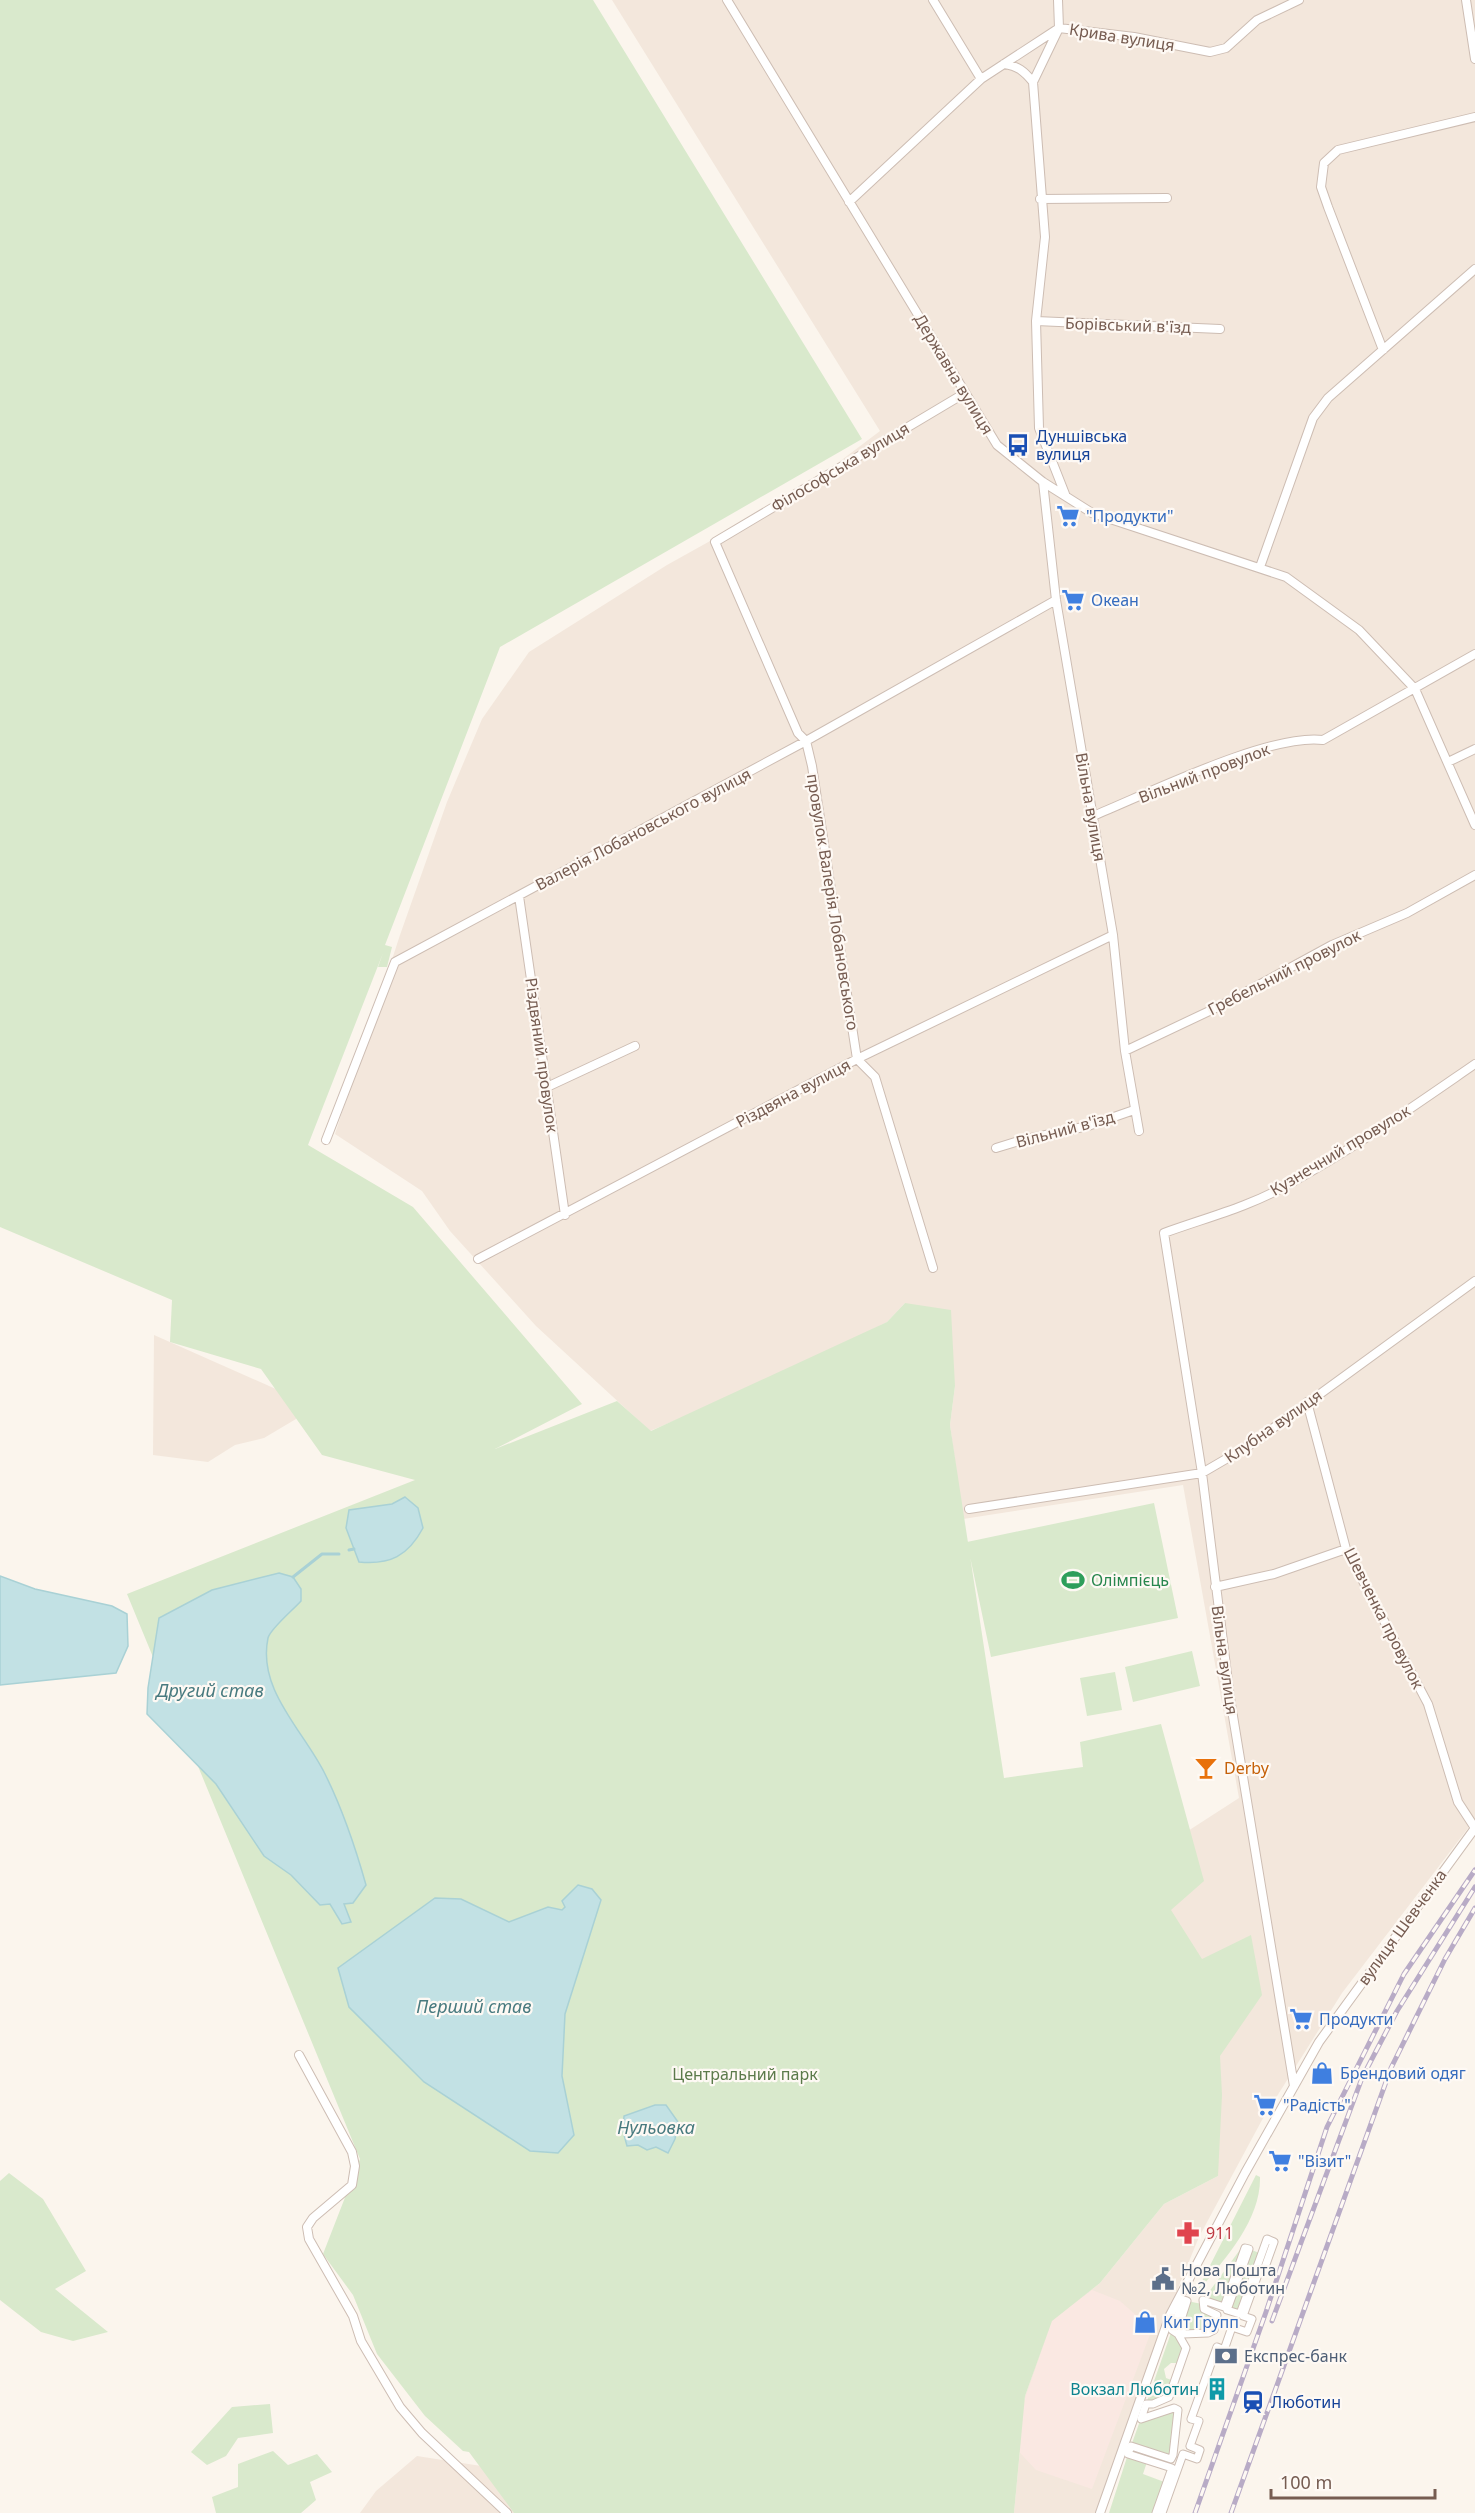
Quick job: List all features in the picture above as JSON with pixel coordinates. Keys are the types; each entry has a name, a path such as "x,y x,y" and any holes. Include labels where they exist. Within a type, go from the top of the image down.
{"street":[{"name":"Державна вулиця","path":"727,0 997,445 1042,482 1065,494 1092,513 1286,577 1359,630 1414,689 1475,825"},
{"path":"933,0 981,79"},
{"path":"1058,0 1059,28 1033,82 1040,199 1045,237 1036,321 1039,428 1065,494"},
{"name":"Крива вулиця","path":"849,202 981,79 1059,28 1134,37 1210,52 1226,48 1257,20 1299,0"},
{"path":"1466,0 1475,59"},
{"path":"1004,64 1024,71 1033,82"},
{"path":"1383,350 1328,207 1322,187 1324,163 1338,150 1475,117"},
{"path":"1040,199 1167,198"},
{"path":"1260,567 1313,418 1328,398 1475,269"},
{"name":"Борівський в'їзд","path":"1036,321 1220,329"},
{"name":"Філософська вулиця","path":"715,542 965,393"},
{"name":"Вільна вулиця","path":"1042,482 1056,600 1113,935 1125,1051 1139,1131"},
{"name":"провулок Валерія Лобановського","path":"715,542 798,733 806,741 812,766 857,1059"},
{"name":"Валерія Лобановського вулиця","path":"326,1140 395,962 806,741 1056,600"},
{"name":"Вільний провулок","path":"1093,816 1250,752 1307,738 1323,740 1475,654"},
{"path":"1448,762 1475,749"},
{"name":"Гребельний провулок","path":"1125,1051 1222,1005 1332,945 1407,913 1475,875"},
{"name":"Різдвяний провулок","path":"519,896 565,1215"},
{"name":"Різдвяна вулиця","path":"478,1259 857,1059 1113,935"},
{"path":"547,1087 635,1046"},
{"path":"857,1059 875,1077 933,1268"},
{"name":"Кузнечний провулок","path":"1164,1233 1245,1205 1287,1186 1419,1103 1475,1064"},
{"name":"Вільний в'їзд","path":"996,1148 1088,1126 1134,1110"},
{"name":"Вільна вулиця","path":"1164,1233 1202,1473 1230,1698 1294,2086"},
{"name":"Клубна вулиця","path":"969,1509 1202,1473 1250,1445 1475,1281"},
{"name":"Шевченка провулок","path":"1307,1402 1346,1549 1428,1704 1458,1802 1475,1828"},
{"path":"1215,1587 1274,1574 1346,1549"},
{"name":"вулиця Шевченка","path":"1100,2513 1170,2315 1191,2271 1319,2042 1475,1828"},
{"path":"299,2055 352,2152 354,2166 352,2185 313,2218 307,2227 309,2239 353,2316 361,2342 400,2407 432,2442 507,2513"},
{"path":"1156,2513 1172,2468 1128,2454 1131,2446 1171,2459 1173,2455 1178,2410 1174,2408 1141,2419 1146,2404 1153,2404 1169,2397 1186,2348 1178,2334 1172,2330 1184,2300 1187,2301 1180,2323 1183,2334 1208,2333 1214,2330 1217,2314 1204,2308 1203,2300 1224,2307 1245,2248 1249,2249 1227,2310 1240,2314 1267,2239 1274,2242 1264,2270 1260,2269 1243,2316 1252,2319 1247,2332 1232,2327 1224,2350 1217,2347 1191,2419 1198,2421 1190,2446 1200,2450 1197,2459 1183,2454 1162,2513"}],"shaded area":[{"path":"612,0 1475,0 1475,1819 1342,1993 1262,2120 1199,2237 1158,2337 1104,2513 1014,2513 1025,2396 1052,2320 1100,2283 1164,2204 1218,2176 1112,1880 1239,1798 1183,1485 963,1519 950,1425 955,1386 905,1303 887,1322 796,1369 650,1431 536,1326 450,1231 422,1191 335,1134 400,935 447,802 482,719 529,652 667,565 802,490 880,431"},
{"path":"154,1335 296,1398 296,1419 264,1438 235,1445 208,1462 153,1455"},
{"path":"1092,2290 1120,2301 1152,2329 1092,2489 1036,2470 1010,2442 1052,2320"},
{"path":"417,2456 494,2468 524,2513 360,2513 376,2491"}],"green space":[{"name":"Центральний парк","path":"0,0 593,0 862,439 500,647 385,945 392,947 387,967 378,967 383,953 308,1145 413,1207 582,1404 495,1449 617,1401 651,1431 887,1322 905,1303 951,1310 955,1386 950,1425 1004,1778 1083,1767 1080,1742 1161,1724 1204,1881 1171,1910 1202,1959 1251,1935 1262,1995 1220,2056 1222,2095 1218,2176 1164,2204 1100,2283 1052,2321 1025,2396 1014,2513 514,2513 469,2452 463,2451 425,2416 377,2354 353,2295 323,2254 360,2159 127,1594 415,1480 322,1455 261,1369 170,1342 172,1300 0,1227"},
{"name":"Олімпієць","path":"1154,1503 1178,1618 991,1657 967,1542"},
{"path":"1192,1651 1200,1686 1133,1702 1125,1667"},
{"path":"1115,1672 1122,1710 1087,1716 1080,1678"},
{"path":"9,2173 43,2199 86,2271 55,2289 108,2332 73,2341 41,2332 0,2300 0,2181"},
{"path":"1256,2175 1260,2177 1259,2194 1247,2225 1228,2255 1195,2295"},
{"path":"1242,2247 1224,2307 1203,2300"},
{"path":"1249,2249 1262,2254 1240,2314 1227,2310"},
{"path":"1187,2301 1202,2304 1215,2313 1214,2330 1181,2331"},
{"path":"1172,2330 1186,2348 1177,2363 1171,2363 1164,2369 1166,2378 1174,2381 1169,2397 1146,2404"},
{"path":"270,2404 273,2433 238,2438 226,2456 207,2465 191,2452 232,2407"},
{"path":"1178,2410 1171,2459 1131,2446 1141,2418"},
{"path":"273,2451 288,2465 317,2454 332,2472 310,2482 316,2500 301,2513 216,2513 212,2497 238,2487 238,2464"},
{"path":"1128,2454 1148,2459 1143,2474 1167,2483 1156,2513 1109,2513"}],"water":[{"path":"405,1497 418,1508 423,1528 417,1538 397,1557 380,1562 359,1562 346,1528 349,1510 392,1504"},
{"name":"Другий став","path":"279,1573 293,1577 301,1589 301,1601 277,1624 268,1638 266,1657 269,1675 284,1709 325,1774 348,1828 366,1885 353,1903 344,1904 351,1922 342,1924 330,1904 320,1905 291,1875 264,1856 216,1784 147,1714 148,1688 159,1618 212,1590"},
{"path":"0,1576 35,1589 112,1606 127,1614 128,1646 116,1673 0,1685"},
{"name":"Перший став","path":"578,1885 592,1889 601,1900 565,2014 562,2076 574,2135 558,2153 530,2151 424,2082 349,2007 338,1968 435,1898 461,1899 509,1922 548,1907 562,1910 565,1907 562,1901"},
{"name":"Нульовка","path":"655,2105 666,2105 678,2122 675,2139 668,2153 656,2147 647,2150 638,2145 627,2146 623,2131 624,2116"}],"waterway":[{"path":"349,1550 354,1549"},
{"path":"293,1577 322,1554 339,1554"}],"railway":[{"path":"1195,2513 1266,2312 1327,2127 1404,1974 1475,1870"},
{"path":"1272,2321 1362,2078 1397,2011 1475,1887"},
{"path":"1231,2513 1391,2068 1445,1959 1475,1908"}],"place":[{"name":"Дуншівська вулиця","path":"1018,445"},
{"name":"\"Продукти\"","path":"1068,516"},
{"name":"Океан","path":"1073,600"},
{"name":"Олімпієць","path":"1073,1580"},
{"name":"Derby","path":"1206,1768"},
{"name":"Продукти","path":"1301,2019"},
{"name":"Брендовий одяг","path":"1322,2073"},
{"name":"\"Радість\"","path":"1265,2105"},
{"name":"\"Візит\"","path":"1280,2161"},
{"name":"911","path":"1188,2233"},
{"name":"Нова Пошта №2, Люботин","path":"1163,2279"},
{"name":"Кит Групп","path":"1145,2322"},
{"name":"Експрес-банк","path":"1226,2356"},
{"name":"Вокзал Люботин","path":"1217,2389"},
{"name":"Люботин","path":"1253,2402"}]}
